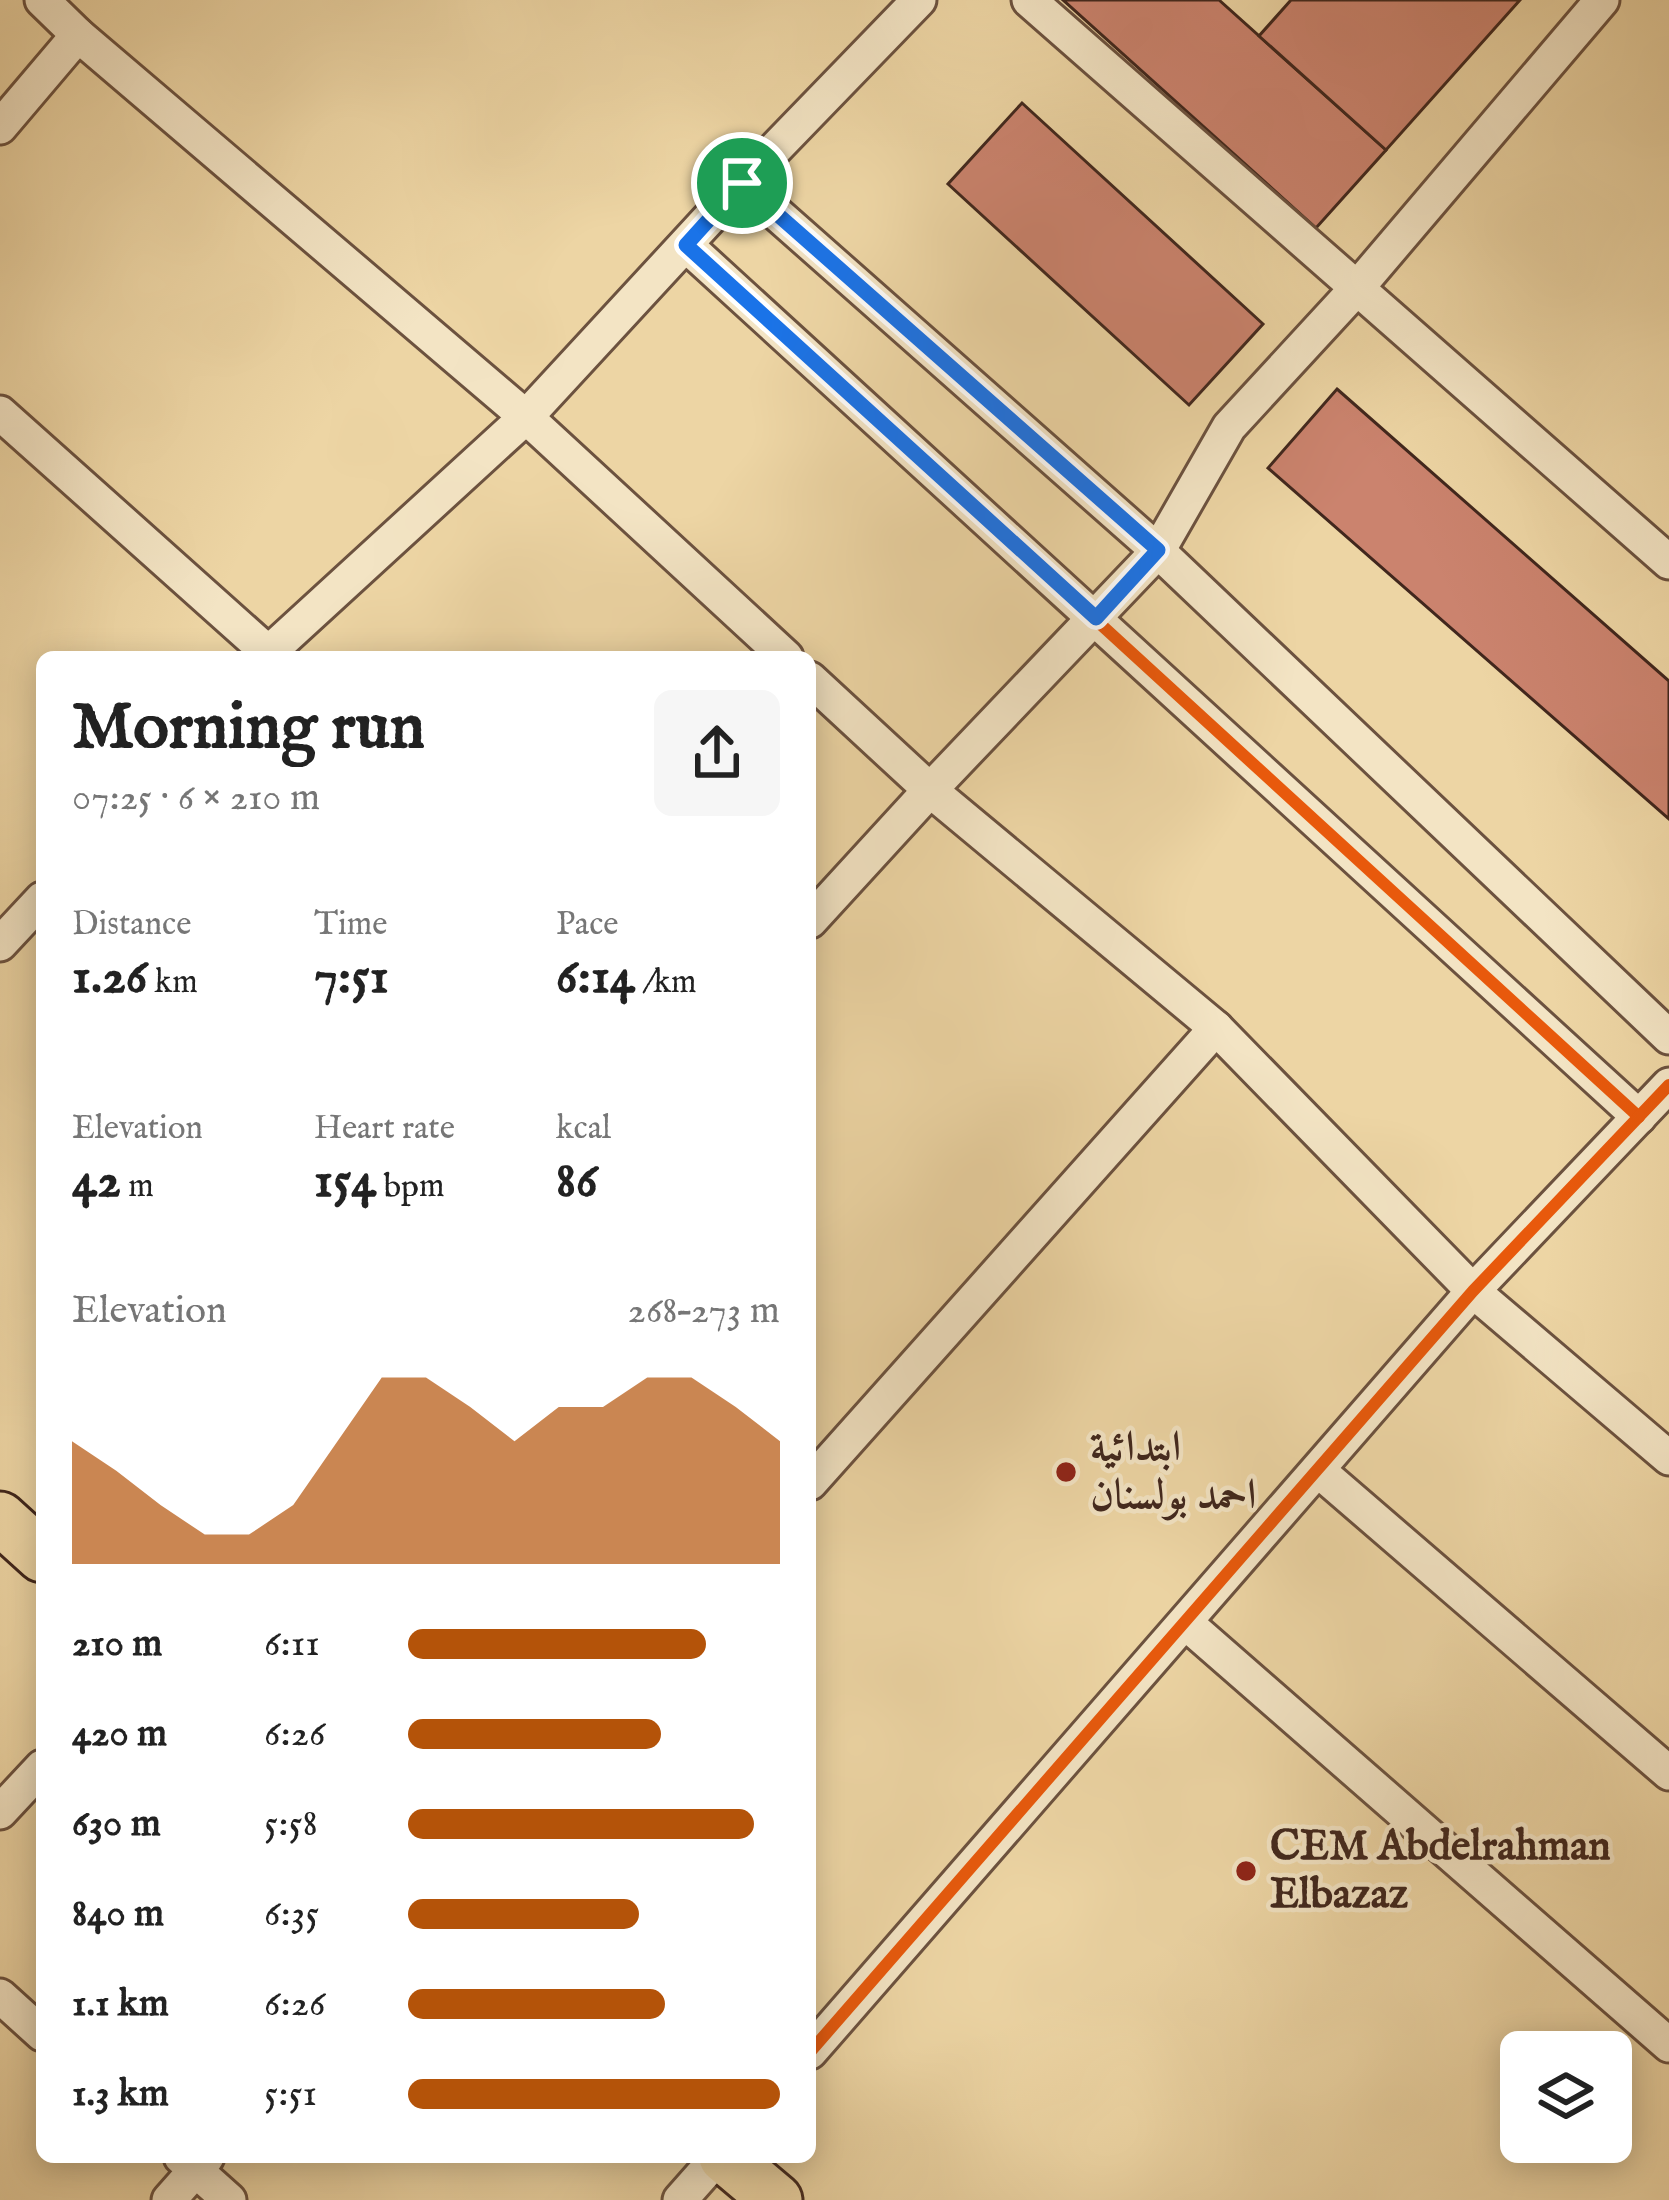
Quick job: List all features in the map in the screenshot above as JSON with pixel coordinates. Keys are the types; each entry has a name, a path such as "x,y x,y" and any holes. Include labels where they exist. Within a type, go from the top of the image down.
{"main road":[{"path":"0,1518 36,1551"},
{"path":"730,2163 776,2200"}],"street":[{"path":"42,0 526,417 780,651"},
{"path":"273,651 526,417 919,0"},
{"path":"1029,0 1669,562"},
{"path":"816,914 1158,550 1229,427 1357,287 1602,0"},
{"path":"0,127 78,35"},
{"path":"742,183 1158,550 1669,1037"},
{"path":"686,245 1639,1117"},
{"path":"0,413 262,651"},
{"path":"816,685 930,790 1216,1028 1473,1291 1669,1458"},
{"path":"0,944 36,905"},
{"path":"816,1476 1216,1028"},
{"path":"816,2045 1473,1291 1669,1084"},
{"path":"1318,1471 1669,1773"},
{"path":"1186,1623 1669,2045"},
{"path":"0,1812 36,1773"},
{"path":"0,1996 36,2029"},
{"path":"169,2200 193,2163"},
{"path":"196,2163 229,2200"},
{"path":"680,2200 716,2163"}],"building":[{"path":"1063,0 1219,0 1386,150 1316,228"},
{"path":"1291,0 1520,0 1386,150 1259,36"},
{"path":"1022,103 1263,324 1189,405 948,184"},
{"path":"1337,389 1669,681 1669,819 1268,468"}],"cycle path":[{"path":"686,245 1639,1117"},
{"path":"816,2045 1473,1291 1669,1085"}],"place":[{"name":"ابتدائية احمد بولسنان","path":"1066,1472"},
{"name":"CEM Abdelrahman Elbazaz","path":"1246,1871"}],"route":[{"path":"742,183 1158,550 1096,618 686,245 742,183"}]}
